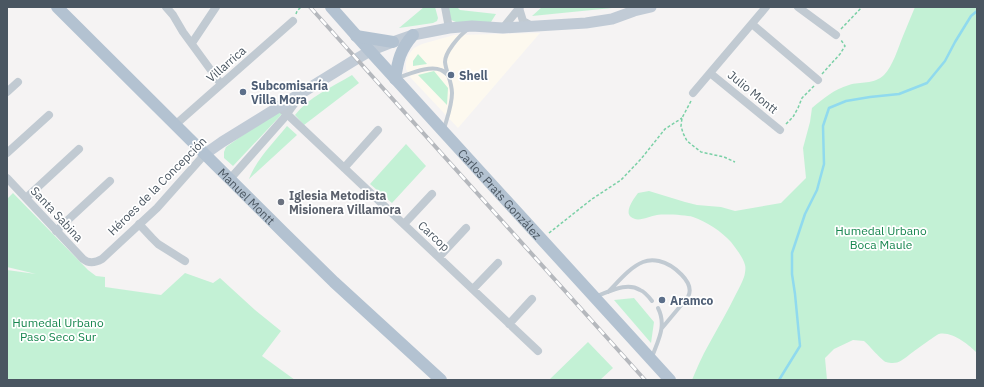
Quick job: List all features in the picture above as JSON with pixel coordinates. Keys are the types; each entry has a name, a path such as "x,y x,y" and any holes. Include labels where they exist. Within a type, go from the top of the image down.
{"main road":[{"name":"Manuel Montt","path":"57,7 334,282 440,380"},
{"name":"Carlos Prats González","path":"331,7 670,380"},
{"path":"356,36 392,42"},
{"path":"395,78 401,51 412,36"}],"street":[{"path":"166,7 222,84"},
{"path":"192,44 216,7"},
{"path":"446,7 448,28"},
{"path":"520,7 523,21 532,26"},
{"path":"504,28 520,7"},
{"name":"Héroes de la Concepción","path":"230,179 283,110 303,92 370,51 392,42 448,28 472,26 504,28 586,23 612,19 651,7"},
{"path":"693,93 766,7"},
{"path":"798,7 836,36"},
{"name":"Villarrica","path":"175,125 293,21"},
{"path":"752,24 818,80"},
{"name":"Julio Montt","path":"710,73 780,130"},
{"path":"7,92 18,82"},
{"name":"Héroes de la Concepción","path":"93,262 102,259 157,208 205,154 222,142 283,110"},
{"name":"Carcop","path":"283,110 538,351"},
{"path":"7,153 49,115"},
{"path":"344,168 378,130"},
{"path":"26,198 79,149"},
{"name":"Santa Sabina","path":"7,178 83,259 87,262 93,262"},
{"path":"56,231 110,181"},
{"path":"404,224 432,194"},
{"path":"139,224 158,244 185,261"},
{"path":"439,257 466,228"},
{"path":"473,289 498,263"},
{"path":"509,324 532,299"}],"lane":[{"path":"443,132 452,91 445,62 446,54 461,34 472,26"},
{"path":"395,78 430,68 436,68 449,76"},
{"path":"608,292 632,269 643,262 654,260 671,266 684,277 690,286 690,292 688,297 662,328"},
{"path":"595,297 622,287 630,286 639,289 652,301"},
{"path":"651,359 662,328 662,318 658,308"}],"path":[{"path":"780,130 793,117 802,98 840,54 845,46 842,40 836,36 862,7"},
{"path":"693,93 688,108 682,118 681,126 687,141 701,152 735,162"},
{"path":"541,239 592,199 620,180 641,159 665,129 682,118"}],"shaded area":[{"path":"540,33 458,128 410,77 406,69 406,62 409,54 414,48 422,44 454,35"}],"green space":[{"path":"424,7 435,7 438,18 437,21 433,23 399,28"},
{"path":"448,7 457,7 460,10 496,14 491,22 456,22 450,18"},
{"path":"542,7 615,7 532,16"},
{"name":"Humedal Urbano Boca Maule","path":"915,7 977,7 977,353 955,337 939,334 901,361 890,363 882,359 864,341 853,340 834,349 825,358 827,380 692,380 704,353 730,307 742,281 745,271 744,262 731,242 709,224 693,217 681,215 661,215 634,219 629,215 629,209 632,201 638,193 649,191 697,205 721,207 735,211 781,203 806,178 803,148 812,108 838,89 853,84 876,80 884,75 893,62"},
{"path":"418,54 427,64 413,66 413,61"},
{"path":"434,71 448,88 447,105 418,75"},
{"path":"352,75 359,83 304,125 295,115 314,98"},
{"path":"278,110 282,114 233,166 224,158 226,147"},
{"path":"287,126 297,135 249,179 261,158"},
{"path":"406,144 426,166 392,203 370,184"},
{"name":"Humedal Urbano Paso Seco Sur","path":"13,193 88,270 96,276 105,277 105,287 161,295 185,273 213,283 220,278 255,310 281,331 262,356 295,380 7,380 7,270 36,274 7,267 7,199"},
{"path":"634,298 654,322 651,343 614,300"},
{"path":"588,342 613,368 600,380 549,380"}],"waterway":[{"path":"779,380 800,346 792,274 792,253 805,214 817,190 824,164 823,126 829,108 846,101 899,94 927,83 945,61 971,16 977,11"}],"railway":[{"path":"310,7 645,380"}],"place":[{"name":"Shell","path":"451,75"},
{"name":"Subcomisaría Villa Mora","path":"243,92"},
{"name":"Iglesia Metodista Misionera Villamora","path":"281,202"},
{"name":"Aramco","path":"662,300"}]}
